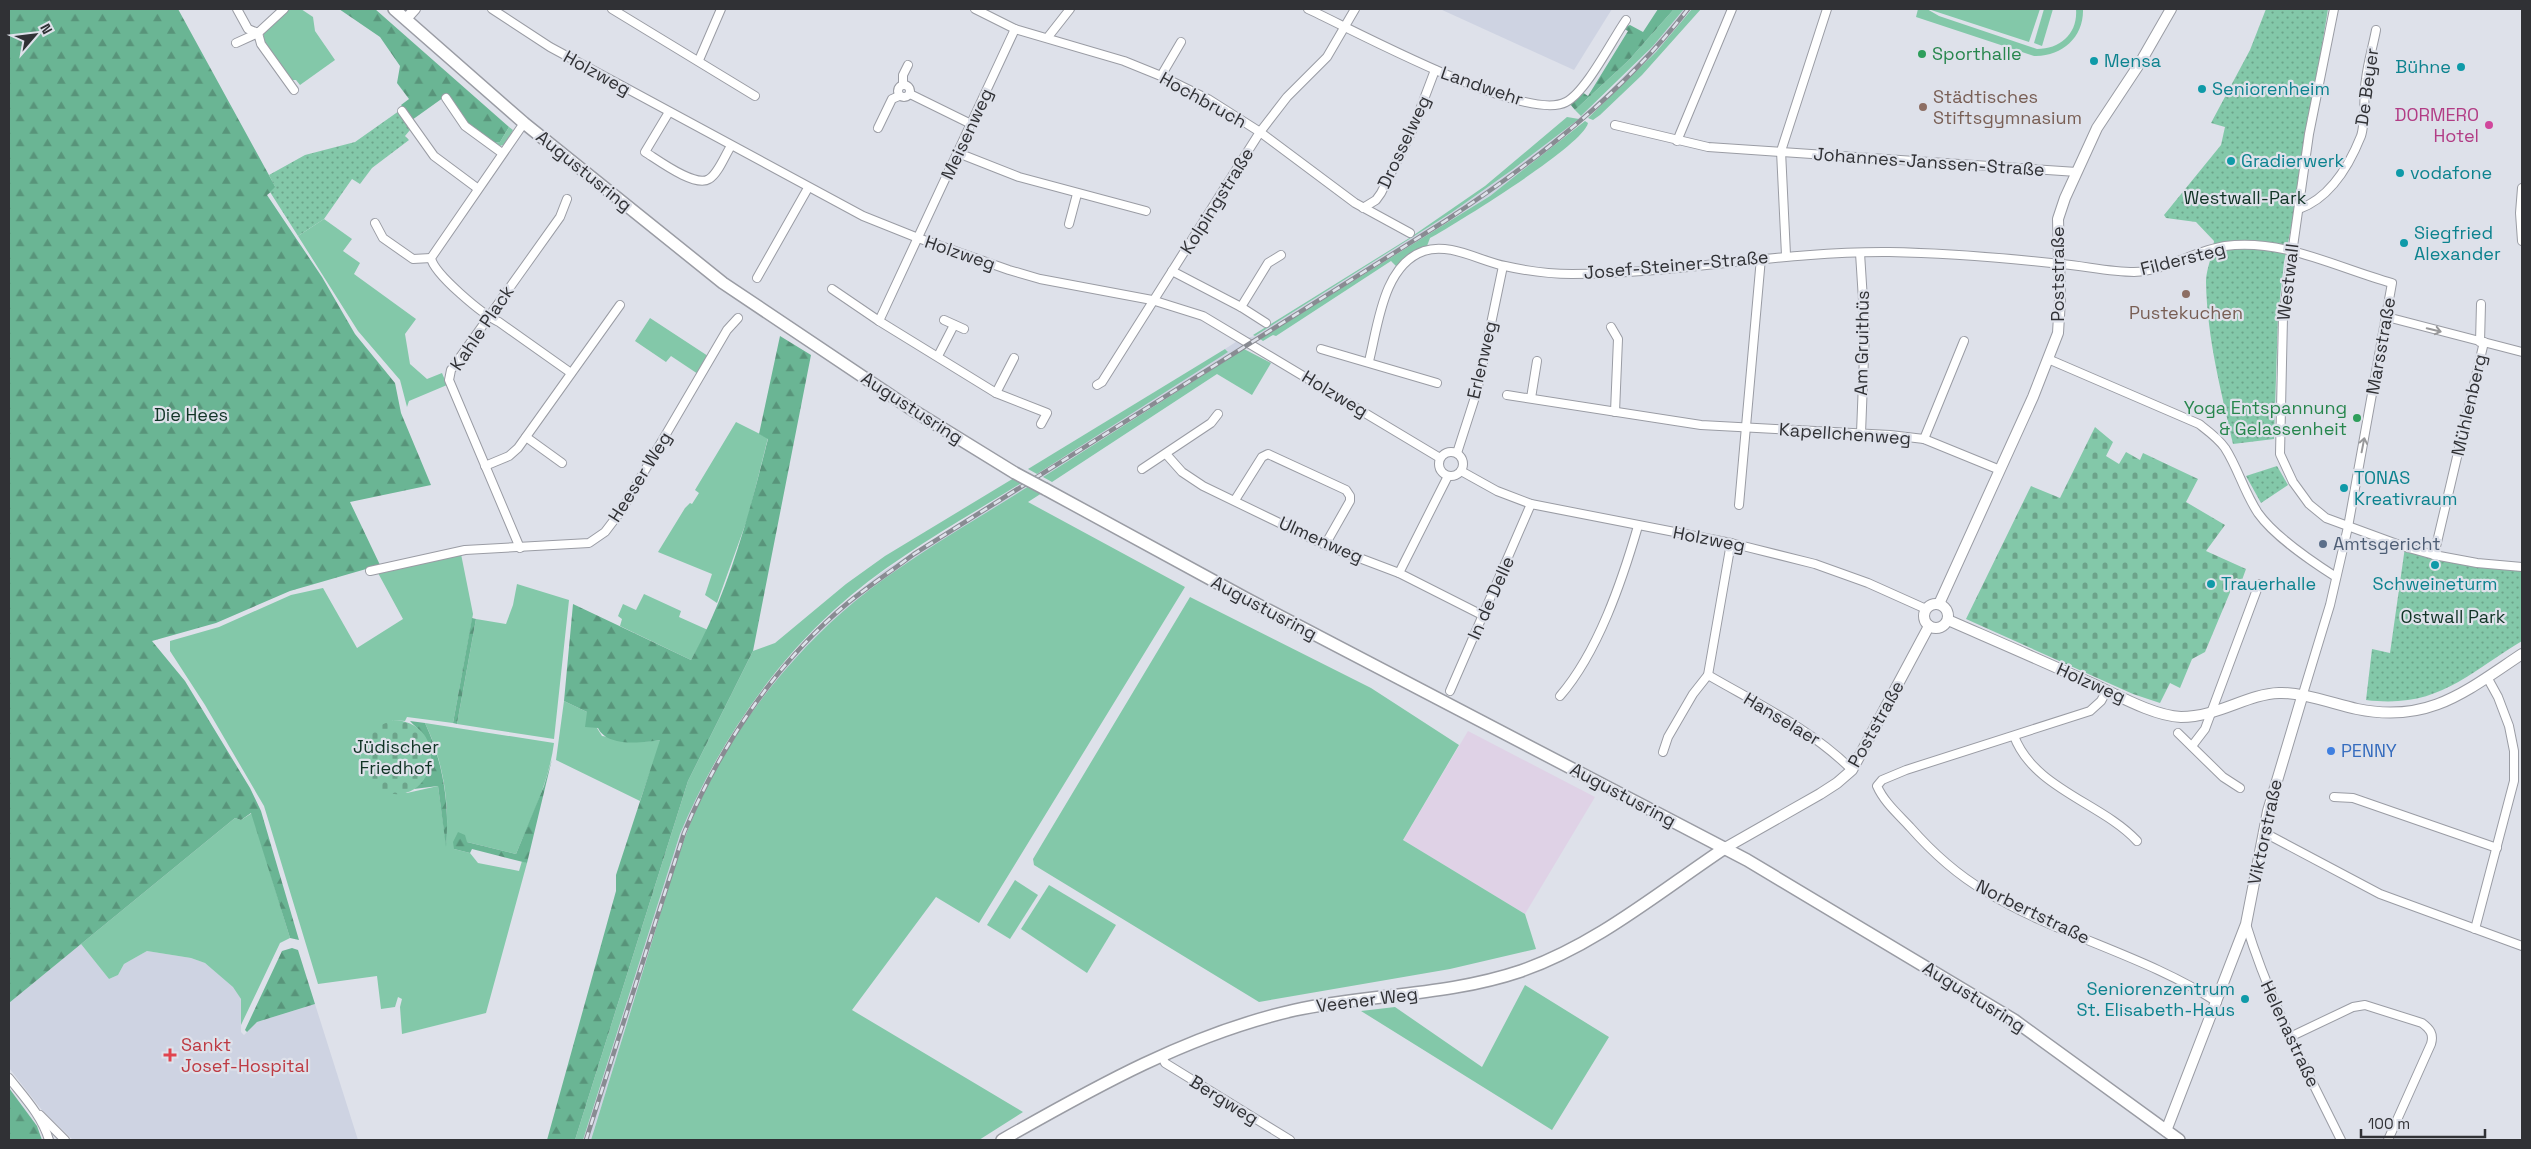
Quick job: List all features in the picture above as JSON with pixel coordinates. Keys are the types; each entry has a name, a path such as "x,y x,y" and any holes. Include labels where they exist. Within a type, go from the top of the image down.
{"main road":[{"name":"Augustusring","path":"394,9 524,123 723,283 911,409 1015,473 1230,590 1724,848 2014,1020 2165,1136 2179,1140"},
{"name":"Veener Weg","path":"1002,1140 1101,1085 1162,1056 1239,1025 1296,1010 1449,989 1522,970 1597,935 1724,848"}],"street":[{"path":"237,9 248,29 258,33"},
{"path":"236,43 258,33 284,9"},
{"path":"406,20 415,9"},
{"name":"Holzweg","path":"492,9 550,47 862,216 918,238 1040,279 1152,300 1181,308 1221,326 1440,458"},
{"path":"612,9 699,60 755,96"},
{"path":"699,60 721,9"},
{"name":"Hochbruch","path":"975,9 1015,29 1048,37 1162,76 1208,99 1260,132 1363,208 1410,233"},
{"path":"1048,37 1070,9"},
{"name":"Landwehr","path":"1308,9 1470,86 1545,106 1561,104 1579,92 1626,20"},
{"name":"Kolpingstraße","path":"1097,385 1102,382 1152,300 1172,272 1260,132 1287,97 1327,57 1355,9"},
{"path":"1677,142 1732,9"},
{"path":"1786,255 1781,151 1828,9"},
{"name":"Poststraße","path":"1939,604 2000,470 2058,333 2060,299 2058,219 2097,128 2140,63 2171,9"},
{"name":"Westwall","path":"2334,9 2309,134 2283,317 2280,454 2293,482 2308,504 2326,518 2348,528 2434,555 2477,563 2522,567"},
{"name":"Meisenweg","path":"879,321 1015,29"},
{"name":"De Beyer","path":"2299,209 2314,204 2328,192 2350,158 2361,135 2366,78 2376,30"},
{"path":"258,33 261,44 294,90"},
{"path":"1162,76 1181,42"},
{"path":"899,96 897,91 903,84 903,75 908,65"},
{"name":"Drosselweg","path":"1363,208 1376,200 1388,178 1412,131 1435,70"},
{"path":"903,84 910,90 910,94 971,124"},
{"path":"878,128 892,99 899,96 903,98 910,94"},
{"path":"446,98 465,126 502,153"},
{"path":"402,111 434,156 477,188"},
{"path":"669,112 645,152 692,180 702,182 710,179 731,146"},
{"path":"431,258 477,188 524,123"},
{"name":"Johannes-Janssen-Straße","path":"1615,125 1677,142 1708,147 2077,172"},
{"path":"958,153 1019,178 1146,211"},
{"path":"757,278 808,188"},
{"path":"2522,188 2520,213 2522,242"},
{"path":"1069,224 1077,194"},
{"name":"Kahle Plack","path":"520,548 448,380 451,370 560,217 567,199"},
{"path":"375,224 383,238 413,259 431,258"},
{"name":"Fildersteg","path":"2058,263 2135,272 2160,267 2226,246 2262,245 2292,250 2392,283"},
{"name":"Josef-Steiner-Straße","path":"1369,361 1389,288 1407,260 1423,251 1442,250 1503,266 1538,272 1572,274 1651,269 1786,255 1860,253 1923,253 2058,263"},
{"name":"Am Gruithüs","path":"1860,253 1865,331 1861,433"},
{"path":"1241,307 1268,263 1281,256"},
{"path":"431,258 438,270 488,317 499,322 570,373"},
{"path":"1739,505 1744,428 1761,258"},
{"name":"Erlenweg","path":"1457,453 1477,390 1503,266"},
{"path":"1172,272 1241,307 1266,323"},
{"name":"Marsstraße","path":"2348,528 2392,283"},
{"path":"832,289 879,321 996,392 1049,410 1041,424"},
{"name":"Mühlenberg","path":"2434,555 2482,342 2482,304"},
{"path":"485,466 509,456 526,438 570,373 620,305"},
{"path":"2387,317 2522,352"},
{"name":"Heeser Weg","path":"370,571 465,550 589,543 605,532 621,511 727,330 738,318"},
{"path":"944,320 964,329"},
{"path":"938,356 954,325"},
{"path":"1611,327 1618,339 1615,412"},
{"path":"1924,439 1964,341"},
{"path":"1321,349 1369,361 1437,383"},
{"path":"996,392 1014,358"},
{"path":"2048,359 2200,424 2225,448 2249,498 2260,516 2312,561 2336,577"},
{"path":"1531,398 1537,361"},
{"name":"Kapellchenweg","path":"1507,395 1701,425 1861,433 1924,439 2000,470"},
{"path":"1142,470 1211,423 1218,414"},
{"path":"526,438 562,463"},
{"path":"1445,453 1457,453 1462,458 1463,465 1461,471 1448,476 1442,472 1439,465 1440,458 1445,453"},
{"name":"Ulmenweg","path":"1166,454 1182,472 1203,486 1325,545 1399,573 1484,616"},
{"path":"1235,500 1262,457 1268,454 1346,490 1350,496 1350,501 1325,545"},
{"name":"Holzweg","path":"1461,471 1497,491 1531,504 1731,543 1815,564 1868,583 1926,609"},
{"path":"1399,573 1448,476"},
{"name":"In de Delle","path":"1450,691 1531,504"},
{"path":"1560,696 1569,685 1605,618 1638,526"},
{"name":"Viktorstraße","path":"2165,1136 2246,924 2263,832 2280,766 2330,605 2348,528"},
{"path":"1663,752 1668,737 1692,694 1708,675 1731,543"},
{"path":"2192,746 2205,730 2259,584"},
{"path":"1934,604 1939,604 1945,607 1948,613 1948,620 1940,627 1930,626 1924,615 1926,609 1934,604"},
{"name":"Holzweg","path":"1948,620 2107,690 2169,714 2194,717 2211,714 2266,695 2280,693 2302,696 2366,711 2393,714 2416,712 2443,703 2522,654"},
{"name":"Poststraße","path":"1724,848 1820,794 1852,770 1930,626"},
{"name":"Hanselaer","path":"1708,675 1804,731 1831,749 1852,770"},
{"path":"2475,929 2514,781 2518,752 2503,709 2487,677"},
{"path":"2107,690 2101,701 2090,711 2014,736 2019,750 2029,762 2093,810 2127,830 2137,842"},
{"path":"2178,733 2223,777 2240,788"},
{"name":"Norbertstraße","path":"2014,736 1906,770 1882,780 1878,786 1886,801 1928,846 1961,876 2014,907 2161,971 2217,1002"},
{"path":"2334,797 2353,798 2497,848"},
{"path":"2263,832 2279,838 2358,884 2522,946"},
{"name":"Helenastraße","path":"2246,924 2261,972 2290,1037 2341,1140"},
{"path":"2290,1037 2353,1007 2365,1005 2422,1023 2429,1029 2433,1037 2431,1044 2388,1140"},
{"name":"Bergweg","path":"1162,1056 1165,1063 1290,1140"},
{"path":"9,1078 46,1129 49,1140"},
{"path":"26,1100 65,1140"}],"shaded area":[{"path":"1440,9 1612,9 1574,70"},
{"path":"1684,9 1692,9 1656,52 1619,89 1541,157 1490,196 1194,380 1043,477 1037,474 1228,351 1225,349 1239,340 1255,336 1451,213 1512,170 1571,125 1607,93 1653,46"},
{"path":"1023,482 1029,486 903,566 855,602 826,627 775,682 735,740 706,787 691,824 671,882 591,1140 583,1140 680,834 696,796 732,735 772,678 808,636 835,610 881,573"},
{"path":"1468,731 1595,797 1525,914 1403,840"},
{"name":"Sankt Josef-Hospital","path":"81,944 109,979 118,975 124,964 147,951 191,958 205,963 234,987 241,999 241,1032 244,1035 257,1022 315,1004 358,1140 73,1140 41,1109 9,1068 9,1003"}],"green space":[{"name":"Die Hees","path":"9,9 178,9 276,188 267,195 322,277 355,334 395,383 401,413 431,485 350,502 380,565 290,591 216,623 152,641 185,681 250,788 261,811 299,940 290,938 251,813 241,820 235,818 9,1003"},
{"path":"289,9 301,9 313,17 315,31 335,60 300,85 296,80 291,80 264,43 264,31"},
{"path":"339,9 375,9 509,127 500,142 494,143 467,123 447,95 412,120 401,105 409,99 397,83 400,66 380,37"},
{"path":"1658,9 1674,9 1629,60 1575,110 1570,104 1582,92 1588,96 1628,31 1622,28 1630,25 1643,32"},
{"path":"1674,9 1684,9 1653,46 1581,116 1575,110 1629,60"},
{"path":"1692,9 1701,9 1642,75 1600,115 1593,120 1588,118 1656,52"},
{"path":"1918,9 1927,9 1939,16 2037,49 2054,46 2066,38 2074,25 2076,9 2083,9 2080,28 2069,43 2054,53 2034,56 1916,17"},
{"path":"1928,9 2040,9 2029,42"},
{"path":"2044,9 2053,9 2042,46 2034,43"},
{"name":"Westwall-Park","path":"2266,9 2328,9 2295,209 2284,262 2278,316 2274,439 2233,444 2215,364 2207,303 2206,277 2214,241 2196,222 2166,218 2164,215 2221,145 2225,127 2211,123 2250,50"},
{"path":"399,111 409,125 410,130 405,136 409,140 372,168 360,184 352,179 324,219 298,236 270,192 275,187 269,175 305,155 355,142"},
{"path":"1567,117 1579,119 1451,213 1255,336 1253,335 1411,237 1485,186"},
{"path":"1585,121 1588,123 1581,134 1565,149 1516,184 1430,238 1427,246 1406,256 1396,266 1391,261 1276,336 1273,335 1263,341 1260,339 1490,196"},
{"path":"509,127 513,130 506,144 500,146 494,143 500,142"},
{"path":"324,219 352,239 343,251 360,263 354,274 416,319 405,334 410,364 427,379 442,373 447,385 409,401 407,407 400,380 358,331 298,236"},
{"path":"650,318 708,356 698,374 671,356 666,362 635,341"},
{"path":"780,336 811,355 753,651 688,781 575,1140 547,1140 616,891 616,875 660,740 635,743 609,738 598,728 585,727 587,712 564,701 573,604 691,660 727,580 753,496 768,439 759,434"},
{"path":"1225,349 1228,352 1037,474 1028,469"},
{"path":"1244,349 1271,363 1252,395 1217,374 1052,482 1043,477"},
{"path":"736,422 768,438 748,517 717,603 705,595 712,574 658,552 685,508 690,503 692,504 699,493 695,490"},
{"path":"2095,427 2113,442 2106,456 2119,464 2126,452 2140,460 2143,453 2198,479 2186,502 2225,525 2206,551 2246,569 2242,580 2236,578 2205,652 2192,659 2180,688 2170,683 2160,703 2133,694 1966,619 2031,486 2060,498"},
{"path":"2277,466 2288,485 2261,503 2246,476"},
{"path":"1014,478 1023,482 878,574 834,610 787,659 745,714 709,773 680,834 583,1140 575,1140 688,781 753,651 775,643 846,584 885,556"},
{"path":"1029,486 1042,493 1028,502 1185,587 979,923 936,897 852,1010 1023,1112 979,1140 591,1140 683,842 706,788 735,736 790,664 810,642 854,602 918,556"},
{"name":"Ostwall Park","path":"2405,547 2522,567 2522,641 2467,677 2432,694 2413,699 2391,701 2366,700 2372,649 2390,653"},
{"path":"461,554 473,614 453,723 407,717 405,721 393,720 360,754 364,778 407,793 438,786 446,844 447,813 444,782 441,767 425,723 554,743 544,786 516,854 467,842 454,849 470,853 478,863 519,871 522,861 527,863 486,1013 402,1034 400,1007 402,999 398,997 395,1007 381,1009 377,976 318,984 264,806 205,705 170,651 170,641 219,627 291,595 323,588 357,648 403,619 378,573"},
{"path":"517,584 569,600 554,739 457,724 476,619 506,624 513,605"},
{"path":"644,594 681,611 679,617 708,630 691,660 620,626 622,619 618,616 623,604 636,610"},
{"path":"1190,597 1371,688 1459,745 1403,840 1525,914 1536,949 1450,969 1259,1002 1034,865 1033,859"},
{"path":"472,618 476,619 457,724 453,723"},
{"path":"564,701 587,712 602,736 640,742 661,740 640,801 556,760"},
{"name":"Jüdischer Friedhof","path":"393,720 412,725 425,736 430,750 430,766 424,780 412,790 396,794 376,789 369,784 361,770 360,761 363,745 368,737 378,727"},
{"path":"410,721 425,723 441,768 446,800 446,847 438,786 414,789 426,776 429,769 430,755 426,740"},
{"path":"552,759 527,863 472,849 470,853 454,849 453,842 458,832 465,835 467,842 516,854 544,786"},
{"path":"252,813 290,938 280,943 241,1025 241,999 233,987 205,963 191,958 147,951 124,964 118,975 109,979 81,944 235,818 241,820"},
{"path":"1015,880 1038,895 1010,939 987,925"},
{"path":"1049,885 1116,925 1087,973 1021,929"},
{"path":"292,948 298,950 315,1004 257,1022 247,1032 245,1030 282,951"},
{"path":"1525,985 1609,1037 1552,1130 1361,1011 1395,1007 1482,1067"},
{"path":"9,1088 37,1126 42,1140 9,1140"}],"railway":[{"path":"586,1140 684,833 698,801 733,737 753,707 797,651 849,602 914,554 1445,221 1512,175 1606,98 1635,70 1688,9"}],"place":[{"name":"Sporthalle","path":"1922,54"},
{"name":"Mensa","path":"2094,61"},
{"name":"Bühne","path":"2461,67"},
{"name":"Seniorenheim","path":"2202,89"},
{"name":"Städtisches Stiftsgymnasium","path":"1923,107"},
{"name":"DORMERO Hotel","path":"2489,125"},
{"name":"Gradierwerk","path":"2231,161"},
{"name":"vodafone","path":"2400,173"},
{"name":"Siegfried Alexander","path":"2404,243"},
{"name":"Pustekuchen","path":"2186,294"},
{"name":"Yoga Entspannung & Gelassenheit","path":"2357,418"},
{"name":"TONAS Kreativraum","path":"2344,488"},
{"name":"Amtsgericht","path":"2323,544"},
{"name":"Schweineturm","path":"2435,565"},
{"name":"Trauerhalle","path":"2211,584"},
{"name":"PENNY","path":"2331,751"},
{"name":"Seniorenzentrum St. Elisabeth-Haus","path":"2245,999"},
{"name":"Sankt Josef-Hospital","path":"170,1055"}]}
